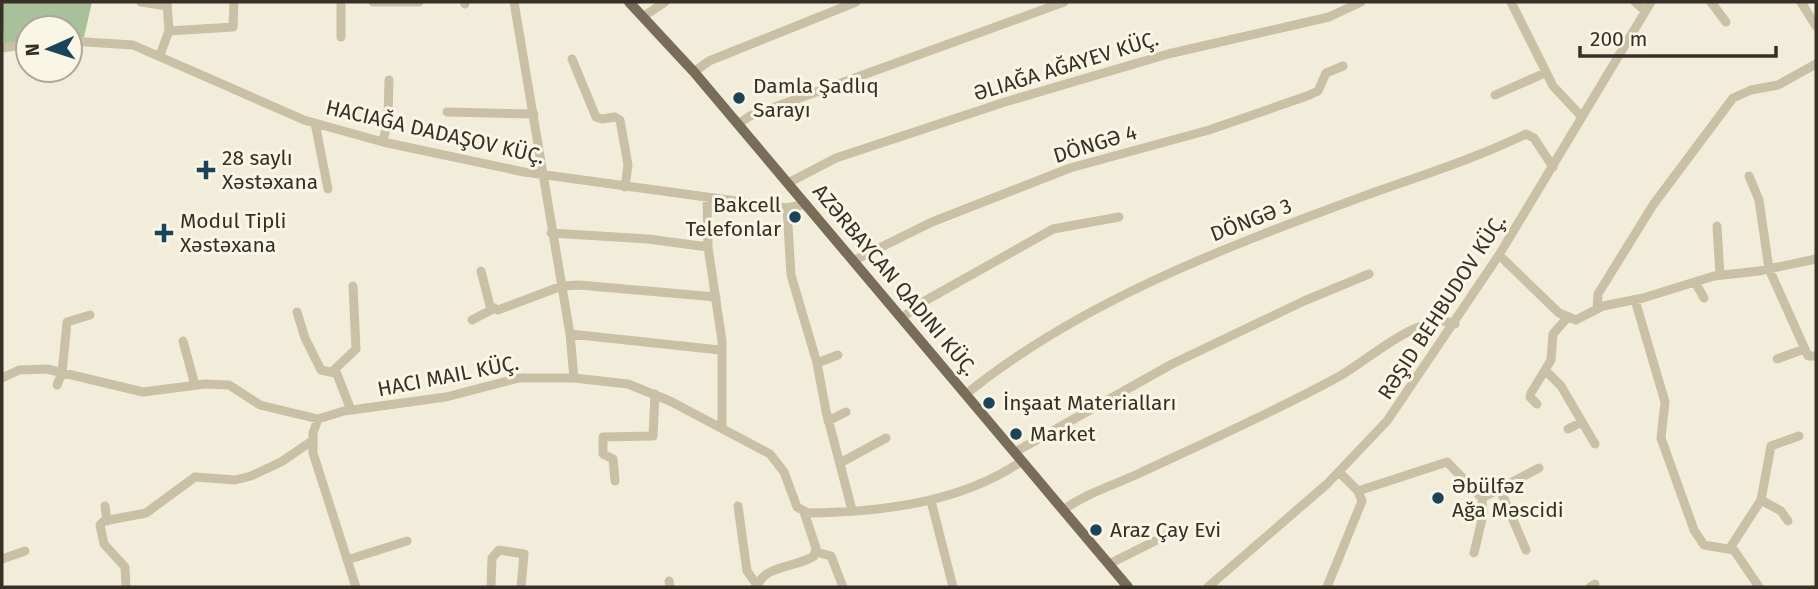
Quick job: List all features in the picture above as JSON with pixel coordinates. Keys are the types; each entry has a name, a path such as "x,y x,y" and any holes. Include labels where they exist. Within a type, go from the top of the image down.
{"main road":[{"path":"629,2 694,72 1128,587"}],"street":[{"path":"141,2 167,4 169,31 160,55"},
{"path":"169,31 233,27 234,2"},
{"path":"341,2 341,37"},
{"path":"373,2 419,2"},
{"path":"514,2 570,334 574,378"},
{"path":"644,16 665,2"},
{"path":"694,72 709,61 856,2"},
{"path":"738,124 750,116 1064,2"},
{"name":"ƏLIAĞA AĞAYEV KÜÇ.","path":"788,183 836,158 1004,102 1168,54 1329,17 1360,2"},
{"path":"1511,2 1545,73 1564,99 1583,117"},
{"path":"1635,2 1644,10"},
{"name":"RƏŞID BEHBUDOV KÜÇ.","path":"1208,587 1339,472 1387,421 1455,324 1499,255 1651,2"},
{"path":"1711,2 1726,22"},
{"path":"1801,2 1816,26"},
{"path":"84,42 126,43 160,55 315,123 383,142 543,175 787,208 806,204"},
{"path":"572,59 596,117 615,117 620,120 626,142 625,187"},
{"path":"1597,309 1598,294 1653,205 1733,98 1751,90 1778,85 1816,64"},
{"name":"DÖNGƏ 4","path":"853,261 922,226 1070,168 1209,130 1307,96 1318,90 1325,73 1343,66"},
{"path":"1495,95 1545,73"},
{"path":"383,142 388,118 388,80"},
{"path":"447,112 534,114"},
{"path":"315,123 328,189"},
{"name":"DÖNGƏ 3","path":"966,394 1013,360 1155,279 1279,228 1448,168 1525,134 1534,138 1553,167"},
{"path":"1749,176 1759,200 1769,270 1804,349 1810,358 1816,356"},
{"path":"706,198 708,247 722,341 722,428"},
{"path":"787,208 791,275 817,363 828,421 852,510"},
{"path":"902,318 923,303 1053,229 1119,217"},
{"path":"1717,226 1720,275"},
{"path":"551,233 648,239 708,247"},
{"path":"1499,255 1567,318 1580,318 1597,309 1720,275 1769,270 1816,259"},
{"path":"481,271 493,309"},
{"path":"804,512 852,510 931,500 1019,456 1030,441 1172,364 1304,301 1369,274"},
{"path":"1695,282 1704,298"},
{"path":"472,320 493,309 498,310 562,286 579,285 716,297"},
{"path":"351,410 335,373 339,363 356,349 353,286"},
{"path":"1635,300 1665,402 1661,438 1683,504 1701,542 1708,547 1730,548"},
{"path":"296,312 321,370 335,373"},
{"path":"57,385 62,373 67,323 90,315"},
{"path":"1538,404 1530,397 1553,355 1553,334 1567,318"},
{"path":"1063,510 1084,496 1147,470 1339,377 1430,322 1442,319 1455,324"},
{"path":"570,334 720,350"},
{"path":"183,341 195,384"},
{"path":"1777,359 1804,349"},
{"path":"817,363 838,355"},
{"path":"2,378 19,370 47,369 150,393 195,384 229,385 260,405 290,410 318,419 351,410 446,397 509,379 574,378 628,384 655,394 774,458 784,472 795,503 804,512 816,552"},
{"path":"1545,370 1558,381 1595,444"},
{"path":"615,481 613,459 603,454 603,438 653,436 655,394"},
{"path":"828,421 846,412"},
{"path":"318,419 312,441 315,461 356,587"},
{"path":"1568,429 1582,422"},
{"path":"1730,548 1761,500 1772,446 1799,436"},
{"path":"840,463 886,438"},
{"path":"126,587 125,567 104,544 100,525 152,510 195,477 235,480 251,476 281,462 312,441"},
{"path":"1358,491 1443,462 1452,465 1482,498 1483,515 1474,553"},
{"path":"1482,498 1539,468"},
{"path":"1327,587 1361,506 1358,491 1339,472"},
{"path":"1499,487 1526,550"},
{"path":"931,500 953,587"},
{"path":"1761,500 1781,512 1788,521"},
{"path":"105,506 107,521"},
{"path":"738,506 747,571 756,586 769,572 807,561 816,552"},
{"path":"1109,564 1171,533"},
{"path":"347,560 407,541"},
{"path":"1730,548 1759,587"},
{"path":"491,587 492,558 499,550 523,554 521,587"},
{"path":"2,559 24,551"},
{"path":"816,552 831,556 843,587"}],"green space":[{"path":"2,2 92,2 84,37 84,14 14,14 14,43 4,45"}],"place":[{"name":"Damla Şadlıq Sarayı","path":"739,98"},
{"name":"28 saylı Xəstəxana","path":"206,170"},
{"name":"Bakcell Telefonlar","path":"795,217"},
{"name":"Modul Tipli Xəstəxana","path":"164,233"},
{"name":"İnşaat Materialları","path":"989,403"},
{"name":"Market","path":"1016,434"},
{"name":"Əbülfəz Ağa Məscidi","path":"1438,498"},
{"name":"Araz Çay Evi","path":"1096,530"}]}
